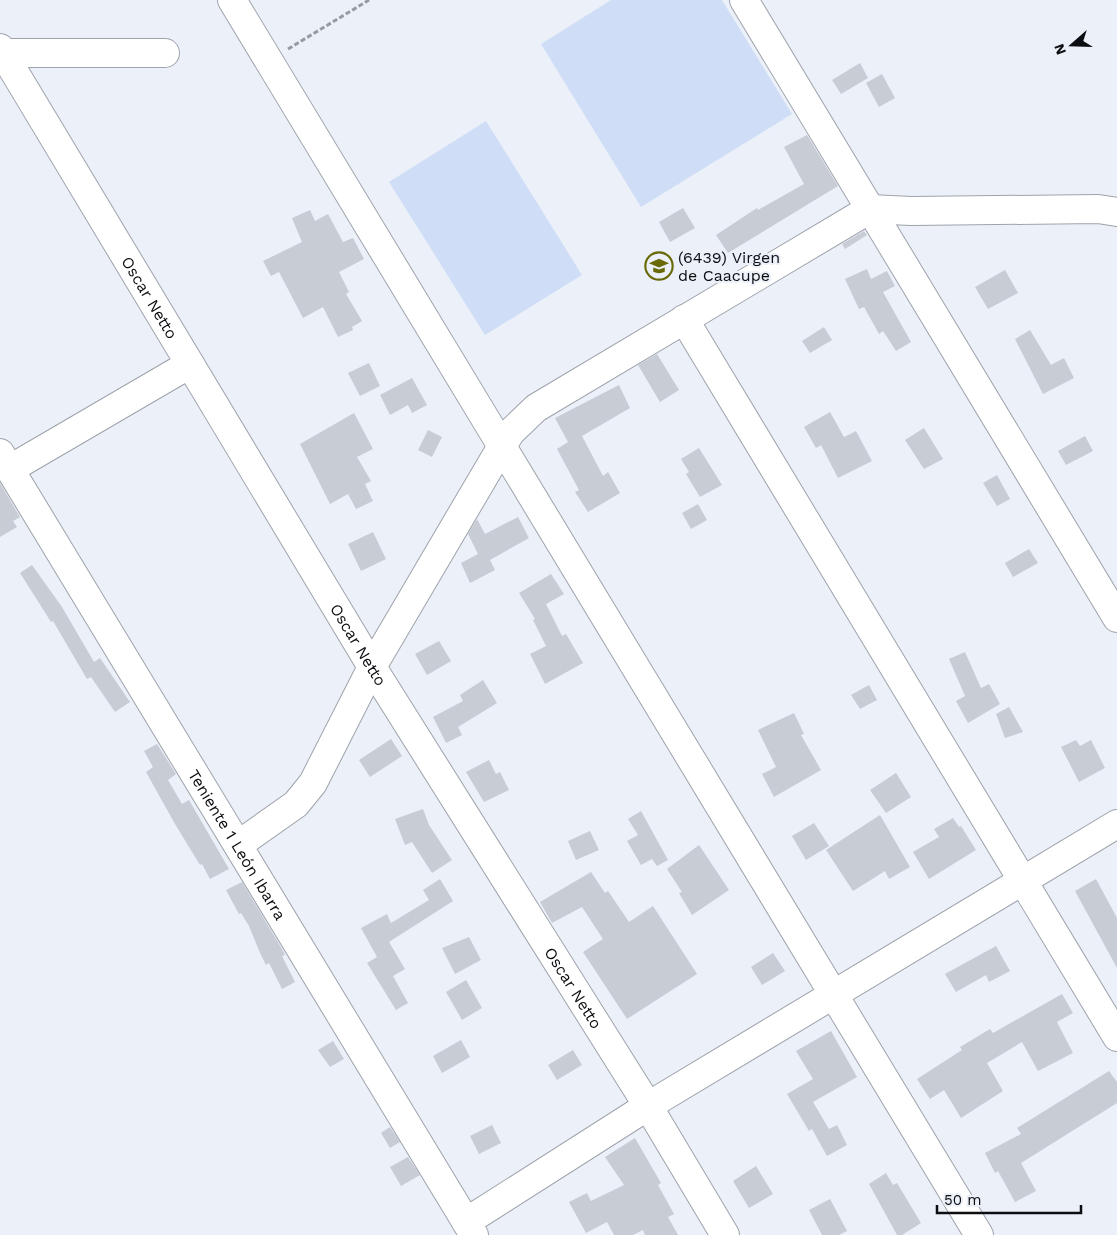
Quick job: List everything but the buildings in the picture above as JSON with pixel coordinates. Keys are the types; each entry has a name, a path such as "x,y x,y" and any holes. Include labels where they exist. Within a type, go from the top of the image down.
{"street":[{"path":"232,0 979,1235"},
{"path":"744,0 1117,618"},
{"path":"1,51 165,53"},
{"name":"Oscar Netto","path":"1,51 372,667 648,1106 725,1235"},
{"path":"238,845 296,804 313,783 372,667 502,446 511,432 536,408 870,209 911,211 1098,209 1117,212"},
{"path":"684,319 1117,1037"},
{"path":"5,461 190,364"},
{"name":"Teniente 1 León Ibarra","path":"5,461 470,1228"},
{"path":"470,1228 648,1106 1117,824"}],"path":[{"path":"269,61 369,0"}],"shaded area":[{"path":"611,0 722,0 792,114 641,207 541,44"},
{"path":"486,121 582,275 485,335 389,182"}],"place":[{"name":"(6439) Virgen de Caacupe","path":"659,266"}]}
